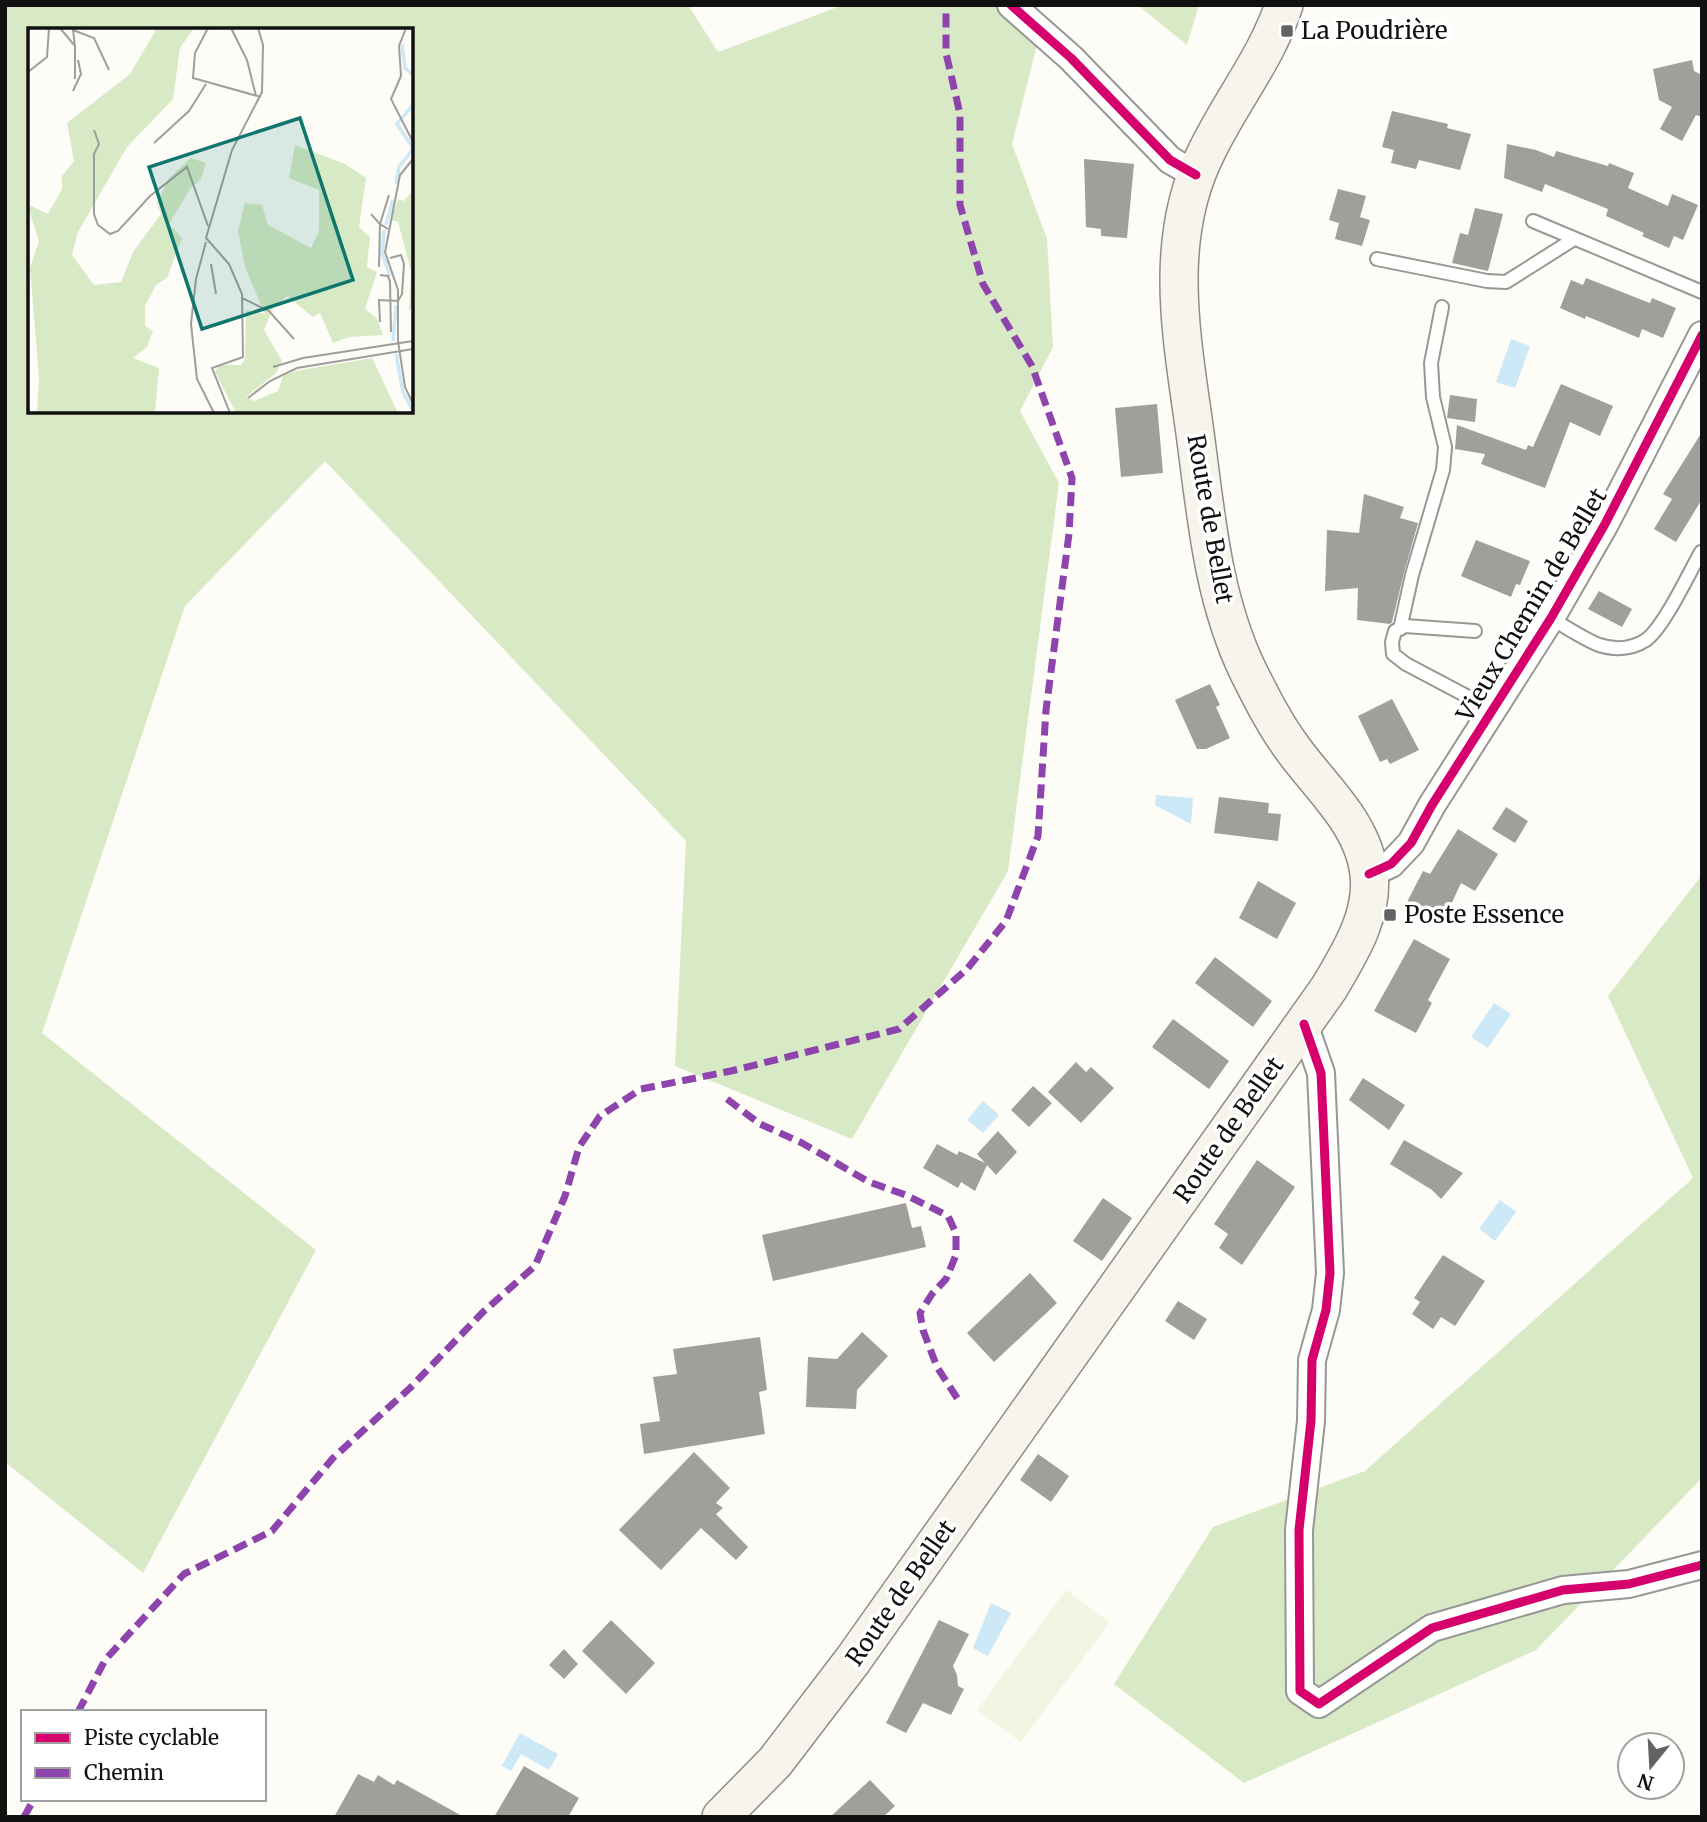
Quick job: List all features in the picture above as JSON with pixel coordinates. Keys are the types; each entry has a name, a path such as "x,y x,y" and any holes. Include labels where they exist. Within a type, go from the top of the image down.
{"main road":[{"name":"Route de Bellet","path":"721,1817 775,1762 837,1683 1329,988 1350,951 1366,912 1370,894 1363,848 1345,813 1291,746 1259,692 1228,620 1214,572 1181,331 1179,279 1183,225 1196,175 1207,149 1269,43 1283,5"}],"street":[{"path":"1010,5 1071,58 1170,160 1196,175"},
{"name":"Vieux Chemin de Bellet","path":"1369,874 1391,864 1411,844 1432,805 1551,618 1605,524 1702,335"},
{"path":"1304,1024 1321,1073 1330,1273 1326,1310 1312,1360 1311,1421 1299,1530 1300,1691 1319,1704 1432,1628 1563,1590 1629,1584 1702,1565"}],"lane":[{"path":"1533,221 1702,292"},
{"path":"1377,259 1487,281 1506,282 1574,239"},
{"path":"1400,629 1412,575 1443,470 1445,447 1433,397 1431,363 1442,307"},
{"path":"1551,618 1600,645 1618,649 1633,646 1648,639 1658,626 1701,552"},
{"path":"1475,631 1405,626 1395,631 1393,654 1406,664 1493,710"}],"green space":[{"path":"5,5 688,5 718,52 843,5 1036,5 1044,17 1012,144 1047,239 1053,347 1020,411 1059,483 1008,871 852,1139 675,1066 686,841 325,461 185,606 42,1033 316,1250 143,1573 5,1462"},
{"path":"1138,5 1199,5 1187,45"},
{"path":"1702,875 1702,1478 1536,1650 1244,1783 1114,1684 1213,1527 1365,1471 1693,1178 1608,996"},
{"path":"1066,1590 1110,1622 1021,1742 977,1710"}],"water":[{"path":"1511,339 1530,346 1515,388 1496,382"},
{"path":"1156,795 1193,798 1191,824 1155,805"},
{"path":"1494,1003 1511,1014 1488,1048 1471,1037"},
{"path":"983,1101 999,1115 983,1133 967,1120"},
{"path":"1500,1200 1516,1212 1495,1241 1479,1229"},
{"path":"991,1603 1011,1613 988,1656 973,1648"},
{"path":"520,1733 558,1754 549,1770 521,1754 511,1771 502,1766"}],"building":[{"path":"1692,60 1694,71 1702,75 1702,117 1696,115 1682,141 1660,129 1672,107 1659,100 1653,69"},
{"path":"1392,111 1448,124 1447,128 1471,134 1460,170 1419,160 1416,169 1391,163 1394,150 1382,147"},
{"path":"1507,144 1554,157 1556,151 1608,166 1609,163 1634,173 1628,188 1668,206 1672,194 1698,205 1683,240 1674,236 1669,248 1606,216 1608,209 1545,184 1542,192 1504,178"},
{"path":"1084,159 1134,164 1127,238 1101,236 1101,229 1086,227"},
{"path":"1338,189 1366,196 1360,217 1370,220 1362,246 1335,239 1339,223 1329,220"},
{"path":"1475,208 1503,214 1488,271 1452,263 1460,233 1468,235"},
{"path":"1586,278 1650,303 1652,298 1676,308 1663,338 1642,329 1639,338 1560,308 1571,280 1583,285"},
{"path":"1561,384 1613,406 1600,436 1570,422 1545,488 1481,464 1485,454 1455,449 1457,425 1526,450 1528,445 1533,447"},
{"path":"1450,395 1477,399 1475,422 1447,418"},
{"path":"1157,404 1163,473 1121,477 1115,408"},
{"path":"1702,432 1702,499 1676,542 1654,529 1672,499 1663,494"},
{"path":"1364,494 1404,507 1400,518 1418,523 1390,624 1357,620 1358,588 1325,591 1327,530 1359,533"},
{"path":"1476,540 1530,561 1520,585 1516,584 1511,597 1461,576"},
{"path":"1599,591 1632,609 1622,627 1588,609"},
{"path":"1210,684 1220,705 1216,707 1230,738 1206,749 1197,749 1175,700"},
{"path":"1392,699 1419,750 1390,764 1387,759 1380,762 1358,716"},
{"path":"1219,797 1269,803 1268,813 1281,814 1278,841 1214,833"},
{"path":"1506,807 1528,821 1515,843 1492,829"},
{"path":"1458,829 1498,854 1475,891 1461,883 1442,924 1405,906 1423,871 1430,874"},
{"path":"1258,881 1296,903 1277,939 1239,918"},
{"path":"1414,939 1450,959 1428,1000 1432,1003 1416,1033 1374,1011"},
{"path":"1215,957 1272,1001 1253,1027 1195,983"},
{"path":"1173,1019 1229,1061 1209,1089 1152,1047"},
{"path":"1076,1062 1086,1072 1091,1067 1114,1088 1081,1123 1048,1092"},
{"path":"1363,1078 1405,1105 1389,1130 1349,1100"},
{"path":"1033,1086 1052,1103 1029,1127 1011,1110"},
{"path":"998,1131 1017,1152 996,1175 987,1165 975,1191 961,1182 958,1188 923,1168 937,1144 957,1155 959,1151 985,1163 977,1154"},
{"path":"1404,1140 1463,1173 1441,1199 1432,1190 1390,1164"},
{"path":"1257,1160 1295,1187 1242,1265 1219,1248 1228,1234 1214,1224"},
{"path":"1103,1198 1132,1218 1102,1261 1073,1241"},
{"path":"906,1203 912,1228 921,1226 926,1247 773,1281 762,1235"},
{"path":"1443,1255 1485,1281 1455,1326 1441,1317 1433,1329 1412,1314 1420,1302 1414,1298"},
{"path":"1030,1273 1057,1303 994,1362 967,1333"},
{"path":"1178,1301 1207,1319 1194,1340 1165,1321"},
{"path":"862,1332 888,1356 857,1390 856,1409 806,1407 808,1357 837,1359"},
{"path":"760,1337 767,1390 759,1392 765,1434 644,1454 640,1424 660,1421 653,1377 677,1374 673,1349"},
{"path":"694,1452 730,1488 716,1503 723,1508 716,1514 748,1547 736,1560 701,1528 661,1570 619,1530"},
{"path":"1038,1454 1069,1476 1051,1502 1020,1480"},
{"path":"611,1620 655,1663 626,1694 582,1651"},
{"path":"939,1620 969,1634 953,1666 958,1686 964,1689 951,1715 923,1703 906,1733 886,1723"},
{"path":"564,1649 578,1664 564,1679 549,1665"},
{"path":"524,1766 579,1798 568,1817 494,1817"},
{"path":"358,1774 374,1782 378,1775 394,1785 397,1780 464,1817 334,1817"},
{"path":"870,1780 895,1806 883,1817 830,1817"}],"marked path":[{"path":"79,1710 105,1660 184,1574 272,1531 333,1458 410,1388 483,1312 535,1266 565,1196 579,1147 600,1116 641,1089 731,1071 899,1029 967,969 1006,921 1038,836 1046,710 1069,534 1072,478 1032,366 983,284 960,205 960,114 946,53 946,5"},
{"path":"727,1099 760,1124 802,1143 869,1182 906,1195 948,1216 956,1233 956,1255 946,1279 920,1313 923,1330 937,1367 959,1401"},
{"path":"24,1817 33,1801"}],"cycle path":[{"path":"1011,5 1071,58 1170,160 1196,175"},
{"path":"1369,874 1391,864 1411,843 1432,805 1551,618 1605,524 1702,335"},
{"path":"1304,1024 1321,1073 1330,1273 1326,1310 1312,1360 1311,1421 1299,1530 1300,1691 1319,1704 1432,1628 1563,1590 1629,1584 1702,1565"}],"place":[{"name":"La Poudrière","path":"1287,31"},
{"name":"Poste Essence","path":"1390,915"}]}
